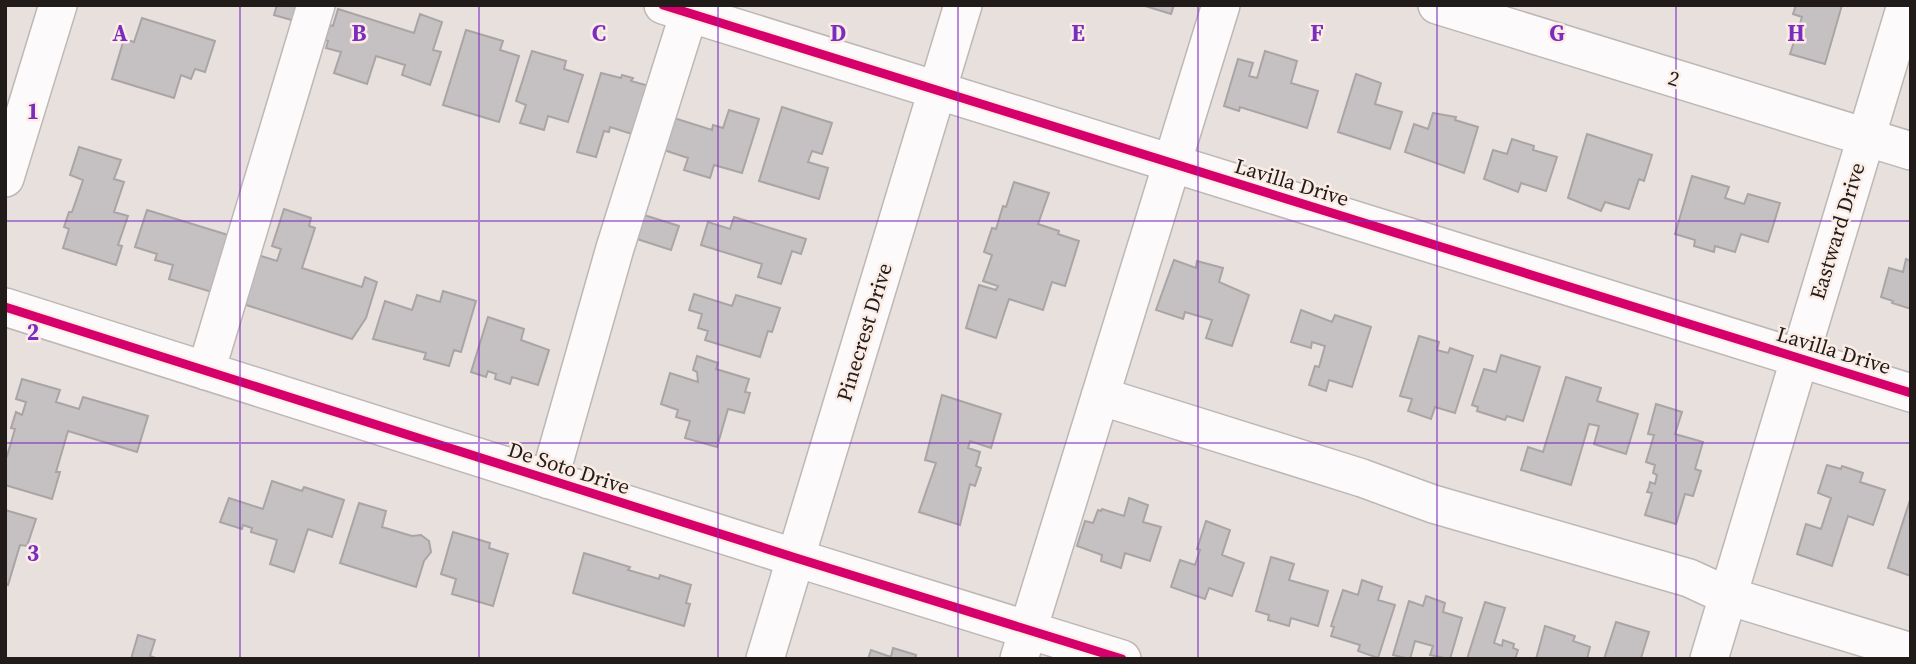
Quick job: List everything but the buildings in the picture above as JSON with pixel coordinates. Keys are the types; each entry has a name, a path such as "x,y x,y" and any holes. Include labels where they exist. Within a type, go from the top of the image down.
{"street":[{"path":"5,178 58,5"},
{"path":"206,371 316,5"},
{"name":"Pinecrest Drive","path":"765,659 963,5"},
{"path":"1024,644 1221,5"},
{"name":"2","path":"1437,5 1911,152"},
{"name":"Eastward Drive","path":"1709,659 1906,5"},
{"path":"549,480 615,248 676,9"},
{"name":"Lavilla Drive","path":"676,9 1911,393"},
{"name":"De Soto Drive","path":"5,307 796,558 1024,644 1122,659"},
{"path":"1100,396 1362,478 1433,504 1689,578 1728,596 1911,652"}],"cycle path":[{"path":"663,5 1911,393"},
{"path":"5,307 1122,659"}]}
